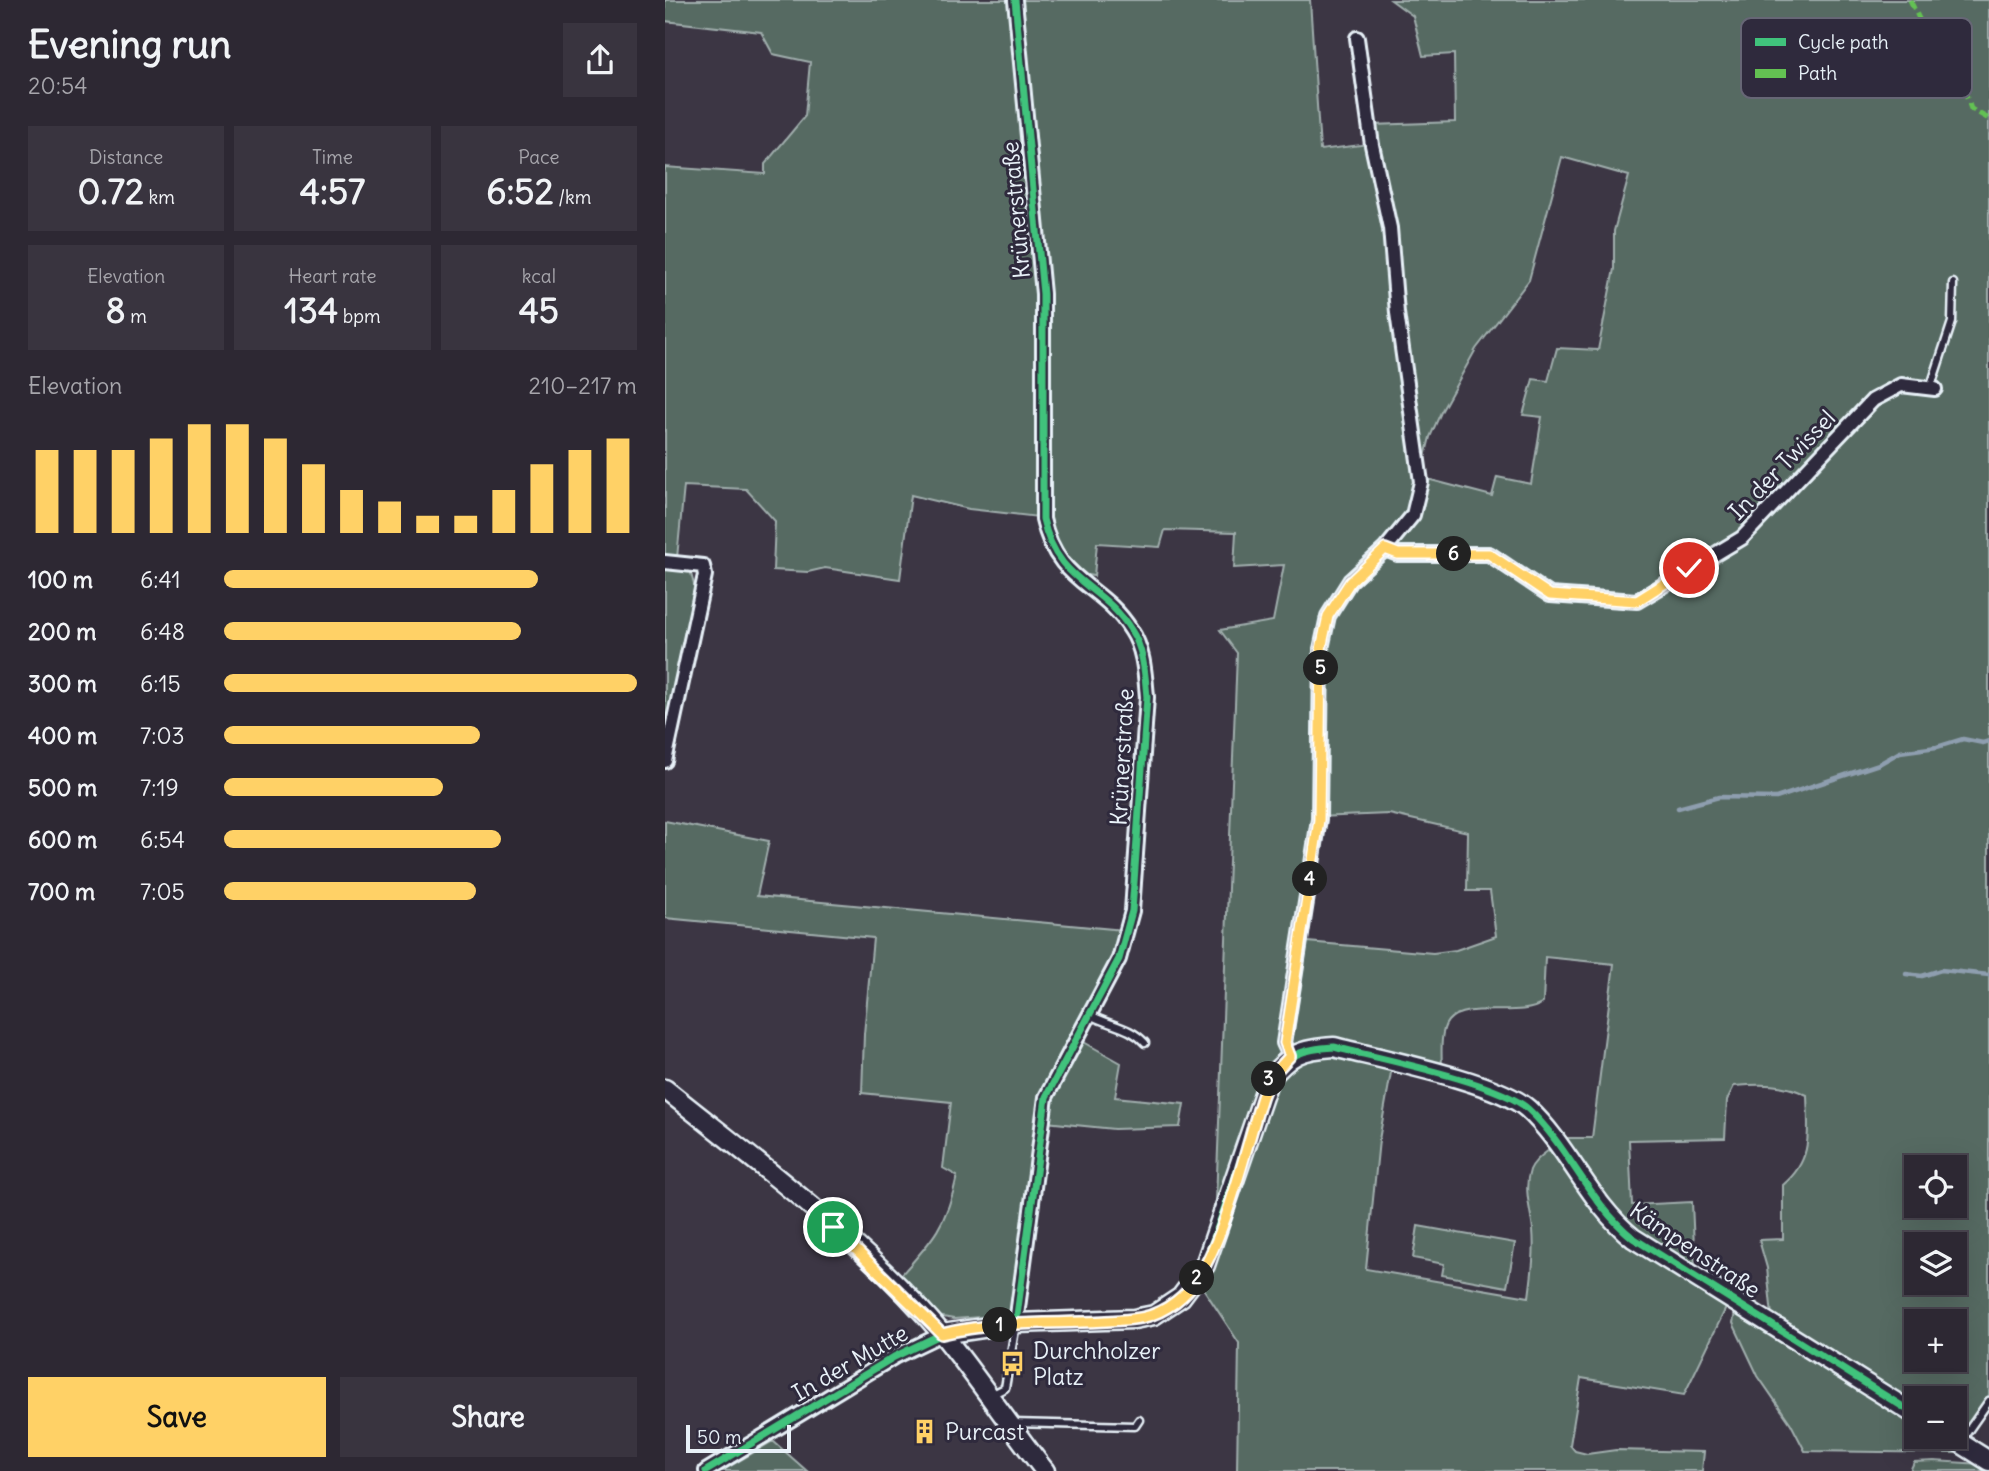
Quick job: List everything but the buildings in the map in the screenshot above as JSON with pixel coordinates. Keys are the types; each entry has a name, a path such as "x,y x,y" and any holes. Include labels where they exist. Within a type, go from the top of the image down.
{"street":[{"name":"Krünerstraße","path":"1016,0 1043,294 1043,519 1050,545 1063,566 1130,627 1137,639 1146,680 1146,726 1132,911 1119,959 1055,1078 1044,1108 1016,1323"},
{"path":"942,1334 1016,1323 1134,1319 1154,1315 1181,1297 1195,1281 1217,1235 1269,1079 1290,1056 1285,1043 1319,820 1321,649 1328,616 1350,582 1385,549 1413,515 1421,482 1397,313 1390,228 1372,145 1357,38"},
{"name":"In der Twissel","path":"1385,549 1398,554 1489,554 1550,595 1637,601 1742,538 1873,400 1901,386 1933,389"},
{"path":"665,562 703,566 705,575 665,761"},
{"name":"Kämpenstraße","path":"1290,1056 1315,1048 1334,1046 1481,1086 1517,1101 1536,1117 1610,1216 1633,1238 1904,1407"},
{"path":"665,1089 833,1227 942,1334 1045,1471"},
{"name":"In der Mutte","path":"706,1471 894,1357 942,1334"},
{"path":"1967,1447 1989,1461"}],"lane":[{"path":"1933,389 1952,322 1952,283"},
{"path":"1090,1015 1106,1024 1131,1030 1145,1043"},
{"path":"989,1396 1005,1388 1016,1323"},
{"path":"1967,1426 1989,1401"},
{"path":"1007,1423 1135,1426 1139,1420"}],"green space":[{"path":"665,0 1009,0 1036,280 1038,517 969,509 911,495 900,579 825,568 808,572 773,570 775,521 746,489 684,486 677,558 665,558 665,167 765,174 765,164 805,116 810,62 773,54 761,32 665,21"},
{"path":"1021,0 1310,0 1320,150 1369,144 1387,229 1389,280 1418,484 1415,499 1419,501 1427,479 1492,496 1497,477 1531,484 1542,417 1523,415 1533,379 1548,381 1557,348 1598,350 1614,269 1614,231 1629,176 1562,157 1529,280 1476,349 1441,412 1430,437 1422,469 1405,349 1391,217 1372,125 1455,122 1454,54 1423,56 1413,16 1391,0 1989,0 1989,1395 1972,1422 1967,1426 1967,1386 1904,1386 1904,1400 1772,1316 1767,1268 1759,1240 1783,1239 1783,1185 1800,1165 1807,1144 1807,1095 1772,1085 1734,1086 1727,1100 1725,1138 1629,1140 1632,1205 1692,1202 1695,1269 1619,1218 1560,1138 1592,1138 1614,964 1545,957 1543,1003 1521,1010 1480,1010 1456,1015 1448,1021 1443,1031 1442,1070 1349,1046 1351,1057 1392,1067 1379,1140 1366,1269 1529,1297 1534,1247 1527,1192 1528,1178 1531,1167 1538,1159 1549,1150 1555,1152 1578,1186 1613,1228 1634,1245 1709,1289 1726,1308 1684,1395 1581,1378 1570,1445 1575,1451 1587,1454 1616,1450 1704,1452 1702,1471 1237,1471 1239,1343 1203,1288 1229,1209 1221,1206 1197,1266 1216,1201 1237,653 1220,630 1273,621 1284,565 1234,568 1236,532 1165,530 1160,547 1097,543 1094,576 1080,574 1060,551 1048,515 1049,287","holes":["1389,814 1468,832 1467,891 1490,891 1496,936 1456,950 1433,953 1296,941 1317,817"]},
{"path":"665,565 689,566 697,596 665,734"},
{"path":"665,821 769,841 757,896 1123,930 1105,974 1049,1077 1040,1099 1013,1309 1008,1315 954,1319 937,1316 901,1275 922,1252 949,1207 957,1176 943,1168 951,1102 862,1093 864,1034 873,938 665,918"},
{"path":"1082,1041 1121,1063 1115,1097 1184,1104 1180,1127 1114,1129 1046,1122 1051,1101"},
{"path":"1418,1226 1515,1243 1507,1287 1442,1275 1444,1264 1413,1258"},
{"path":"1736,1306 1904,1417 1904,1449 1958,1451 1805,1451 1791,1424 1758,1376 1733,1323"},
{"path":"773,1441 807,1471 722,1471"},
{"path":"1914,1462 1982,1464 1989,1467 1989,1471 1910,1471"}],"waterway":[{"path":"1678,808 1719,797 1776,798 1879,764 1900,752 1937,747 1963,739 1983,743 1989,741"},
{"path":"1906,974 1922,976 1941,970 1989,975"}],"marked path":[{"path":"1910,0 1919,18"},
{"path":"1967,98 1971,109 1989,119"}],"cycle path":[{"path":"1015,0 1043,294 1043,519 1050,541 1069,570 1107,602 1131,630 1141,654 1147,697 1132,911 1119,959 1046,1097 1016,1323"},
{"path":"706,1471 894,1357 942,1334 1016,1323 1134,1319 1154,1315 1181,1297 1205,1265 1269,1079 1297,1054 1334,1047 1465,1080 1513,1099 1528,1109 1556,1140 1591,1192 1633,1238 1904,1407"}],"place":[{"name":"Durchholzer Platz","path":"1013,1364"},
{"name":"Purcast","path":"925,1432"}],"route":[{"path":"833,1227 942,1334 964,1328 1016,1323 1134,1319 1154,1315 1181,1297 1205,1265 1269,1079 1290,1056 1285,1043 1319,820 1321,649 1328,616 1350,582 1385,549 1398,554 1489,554 1550,595 1637,601 1689,568"}]}
